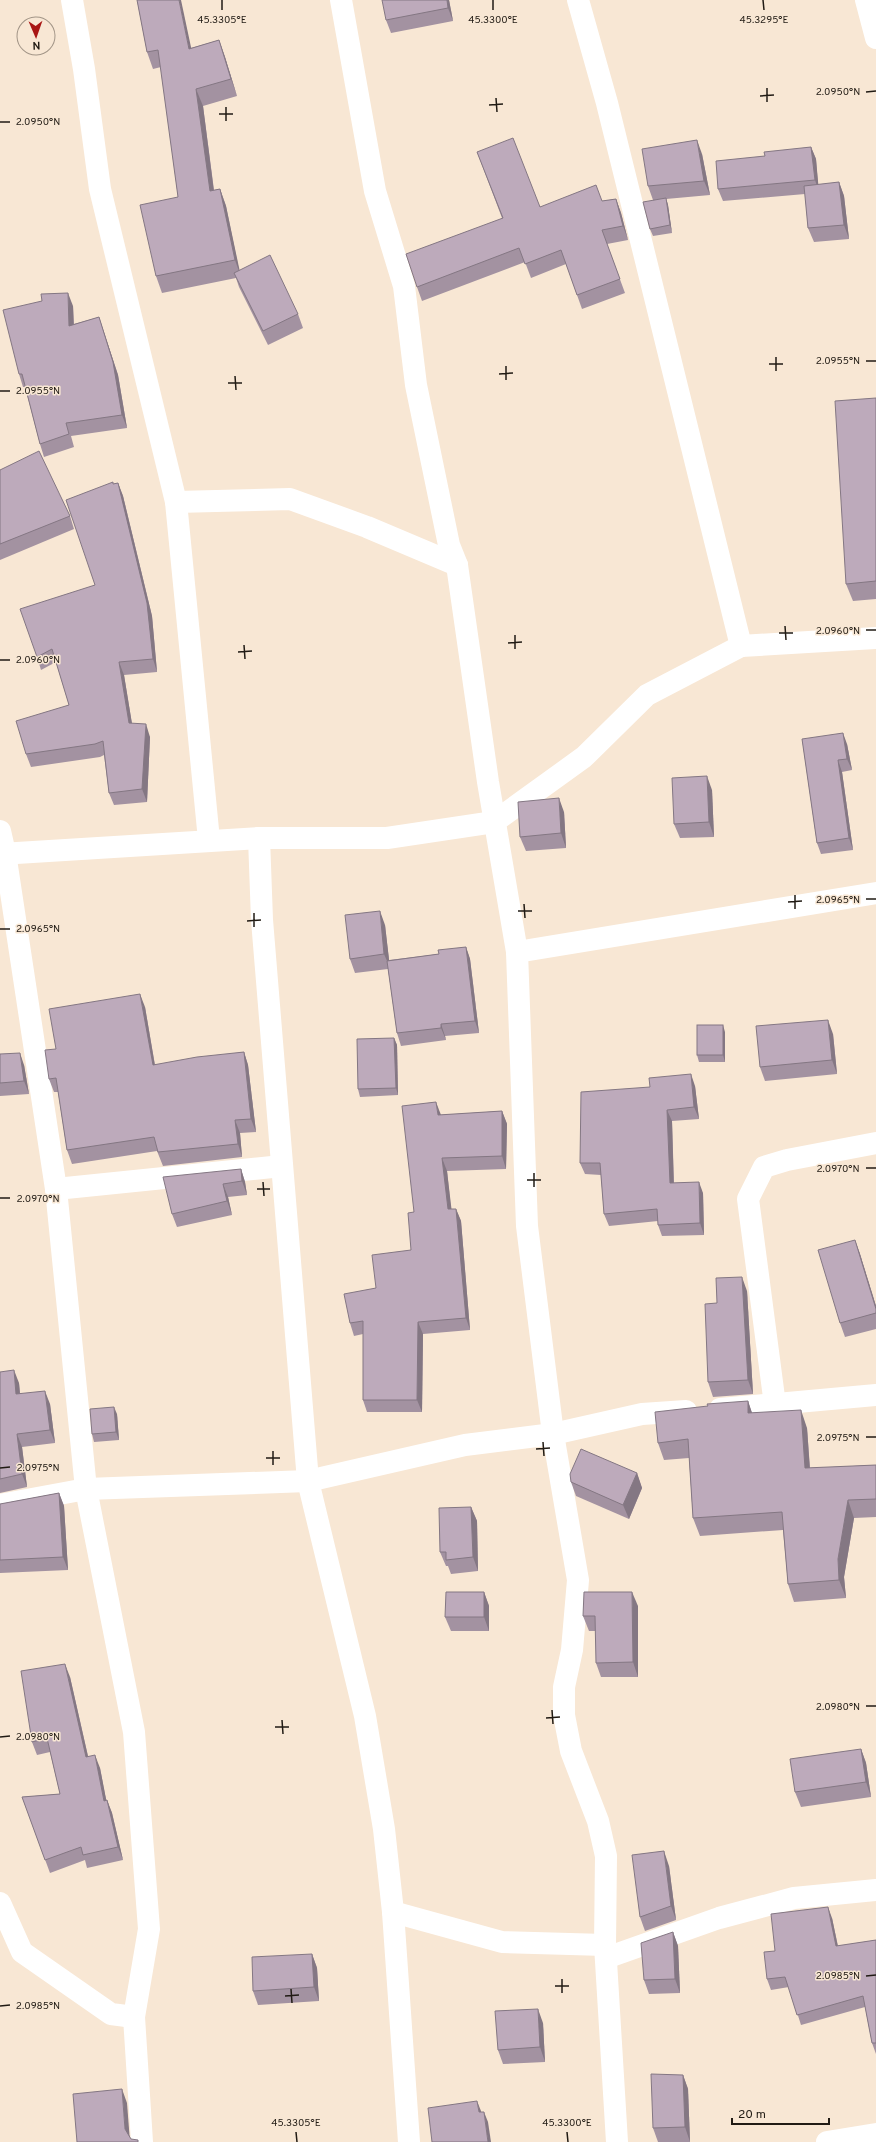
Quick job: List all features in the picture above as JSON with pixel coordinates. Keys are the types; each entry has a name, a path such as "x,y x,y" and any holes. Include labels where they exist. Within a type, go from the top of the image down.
{"street":[{"path":"72,0 84,68 100,188 176,502 209,840"},
{"path":"341,0 375,191 404,286 416,385 449,545 457,565 494,822 517,952 527,1226 553,1434 578,1580 572,1650 564,1687 564,1715 571,1751 598,1821 606,1856 606,1952 617,2142"},
{"path":"578,0 607,103 740,646"},
{"path":"866,0 876,38"},
{"path":"176,502 290,499 367,527 457,565"},
{"path":"3,854 209,840 259,838 387,838 494,822 584,757 647,695 740,646 876,638"},
{"path":"0,831 56,1189 86,1489 134,1732 149,1929 134,2017 142,2142"},
{"path":"259,838 262,920 308,1481 365,1716 384,1829 393,1912 409,2142"},
{"path":"517,952 876,893"},
{"path":"775,1406 748,1199 764,1168 787,1160 876,1143"},
{"path":"56,1189 282,1166"},
{"path":"0,1505 86,1489 308,1481 465,1445 553,1434 642,1414 775,1406 876,1395"},
{"path":"393,1912 502,1942 606,1952 719,1918 794,1898 876,1890"},
{"path":"0,1903 22,1952 112,2014 134,2017"},
{"path":"827,2142 876,2134"}],"building":[{"path":"137,0 179,0 189,49 219,40 231,79 196,89 210,191 220,189 235,260 156,276 140,205 178,197 158,50 147,52"},
{"path":"382,0 447,0 448,8 386,20"},
{"path":"513,138 540,207 596,185 602,201 616,199 623,226 602,230 620,279 577,295 561,250 525,264 519,248 417,287 406,254 503,218 477,152"},
{"path":"697,140 704,181 648,186 642,149"},
{"path":"811,147 815,180 718,189 716,161 765,156 764,152"},
{"path":"839,182 844,225 808,228 804,186"},
{"path":"666,198 670,225 650,229 643,202"},
{"path":"270,255 298,314 263,331 234,273"},
{"path":"68,293 69,326 99,317 113,362 122,415 66,423 69,434 40,444 22,374 19,374 3,310 42,301 41,294"},
{"path":"876,398 876,581 846,584 835,401"},
{"path":"39,451 70,516 0,544 0,470"},
{"path":"113,482 113,484 118,483 147,603 153,659 119,662 129,723 146,724 142,789 109,793 103,741 95,744 26,754 16,721 69,705 52,649 37,657 20,609 95,585 66,500"},
{"path":"843,733 847,759 838,760 849,838 817,843 802,739"},
{"path":"707,776 709,822 674,824 672,778"},
{"path":"559,798 561,833 520,837 518,802"},
{"path":"380,911 384,954 350,959 345,915"},
{"path":"466,947 475,1021 441,1024 441,1028 397,1033 387,961 439,954 438,950"},
{"path":"140,994 153,1065 197,1057 244,1052 251,1119 235,1120 238,1144 158,1152 154,1137 67,1150 56,1078 49,1079 45,1050 56,1049 49,1009"},
{"path":"828,1020 832,1060 760,1067 756,1026"},
{"path":"697,1025 723,1025 723,1055 697,1055"},
{"path":"394,1038 396,1088 358,1089 357,1039"},
{"path":"20,1053 24,1081 0,1083 0,1054"},
{"path":"691,1074 694,1107 667,1110 670,1183 699,1182 700,1223 658,1225 657,1209 604,1214 600,1163 580,1163 581,1092 650,1087 649,1078"},
{"path":"436,1102 438,1115 502,1111 502,1156 442,1158 448,1209 456,1209 466,1318 418,1322 417,1400 363,1400 363,1321 350,1323 344,1294 376,1288 372,1255 411,1250 408,1213 414,1212 402,1106"},
{"path":"241,1169 242,1181 223,1184 227,1201 172,1214 163,1177"},
{"path":"855,1240 876,1313 840,1323 818,1250"},
{"path":"742,1277 748,1380 708,1382 705,1304 717,1303 716,1278"},
{"path":"14,1370 16,1394 45,1391 50,1430 17,1434 22,1474 0,1479 0,1372"},
{"path":"748,1401 748,1413 801,1410 805,1468 876,1465 876,1499 848,1500 838,1559 839,1580 788,1584 782,1512 693,1518 688,1439 658,1443 655,1412 708,1406 707,1404"},
{"path":"114,1407 116,1432 92,1434 90,1409"},
{"path":"581,1449 637,1473 623,1505 571,1482 570,1474"},
{"path":"59,1493 63,1557 0,1560 0,1504"},
{"path":"471,1507 473,1557 446,1560 446,1552 440,1552 439,1508"},
{"path":"446,1592 484,1592 484,1617 445,1617"},
{"path":"584,1592 632,1592 633,1662 596,1663 595,1616 583,1616"},
{"path":"65,1664 86,1757 95,1755 104,1801 107,1800 118,1847 83,1855 81,1847 45,1860 22,1797 60,1794 47,1738 32,1742 21,1671"},
{"path":"861,1749 866,1782 795,1792 790,1759"},
{"path":"664,1851 671,1906 640,1917 632,1855"},
{"path":"828,1907 836,1946 876,1940 876,2043 872,2043 863,1996 797,2015 785,1977 767,1979 764,1952 775,1951 771,1914"},
{"path":"673,1932 675,1979 644,1980 641,1943"},
{"path":"312,1954 314,1987 253,1991 252,1957"},
{"path":"538,2009 540,2047 498,2050 495,2011"},
{"path":"651,2074 683,2075 685,2127 653,2128"},
{"path":"122,2089 125,2129 131,2139 138,2140 138,2142 77,2142 73,2094"},
{"path":"477,2101 479,2112 484,2112 488,2142 432,2142 428,2108"}]}
